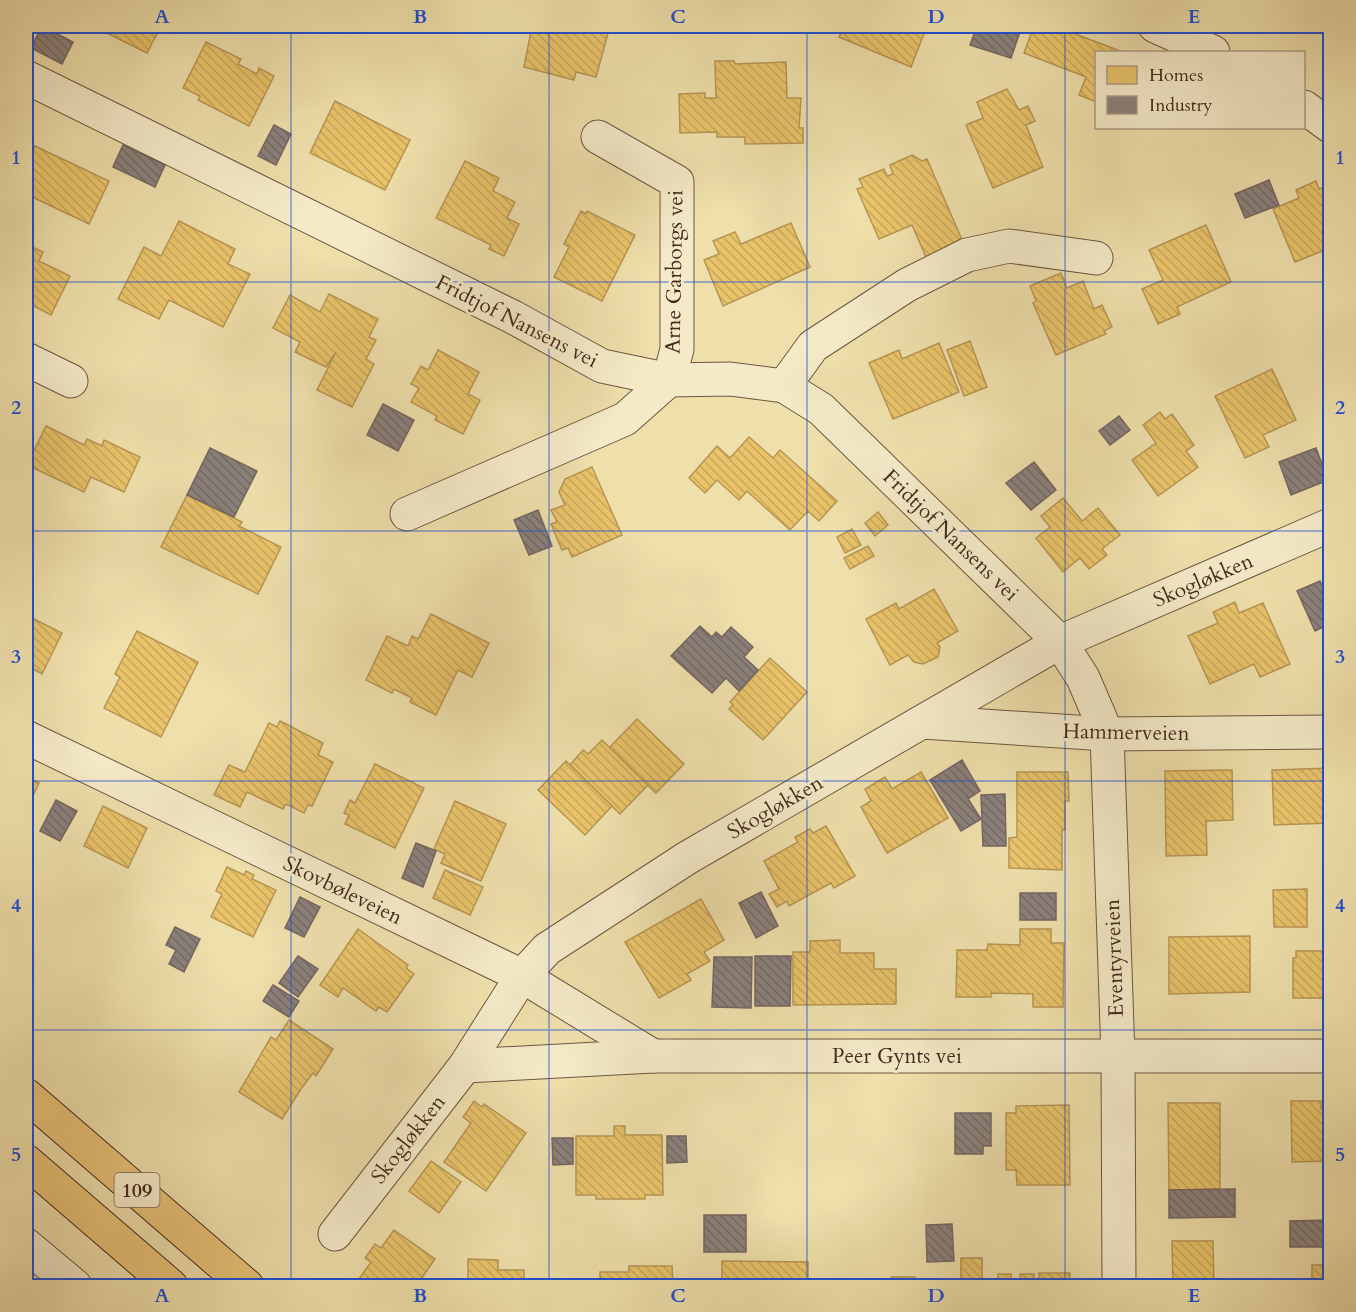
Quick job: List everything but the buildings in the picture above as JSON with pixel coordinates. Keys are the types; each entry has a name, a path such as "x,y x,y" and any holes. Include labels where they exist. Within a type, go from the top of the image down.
{"main road":[{"name":"109","path":"26,1095 247,1287"},
{"name":"109","path":"26,1161 171,1287"}],"street":[{"path":"1155,26 1211,51"},
{"name":"Fridtjof Nansens vei","path":"26,77 513,317 602,366 669,380 730,379 784,386 821,409 1060,642"},
{"path":"1305,108 1330,126"},
{"name":"Arne Garborgs vei","path":"598,137 677,182 677,349 669,380"},
{"path":"784,386 813,346 907,285 967,255 1009,246 1096,258"},
{"path":"26,359 71,381"},
{"path":"407,514 625,419 669,380"},
{"name":"Skogløkken","path":"334,1234 465,1066 522,976 547,948 687,858 1060,642 1330,525"},
{"name":"Eventyrveien","path":"1060,642 1083,678 1107,734 1118,1057 1119,1287"},
{"name":"Hammerveien","path":"922,722 1107,734 1330,732"},
{"name":"Skovbøleveien","path":"26,737 522,976 653,1056"},
{"name":"Peer Gynts vei","path":"465,1066 653,1056 1330,1056"},
{"path":"26,1245 75,1287"}]}
